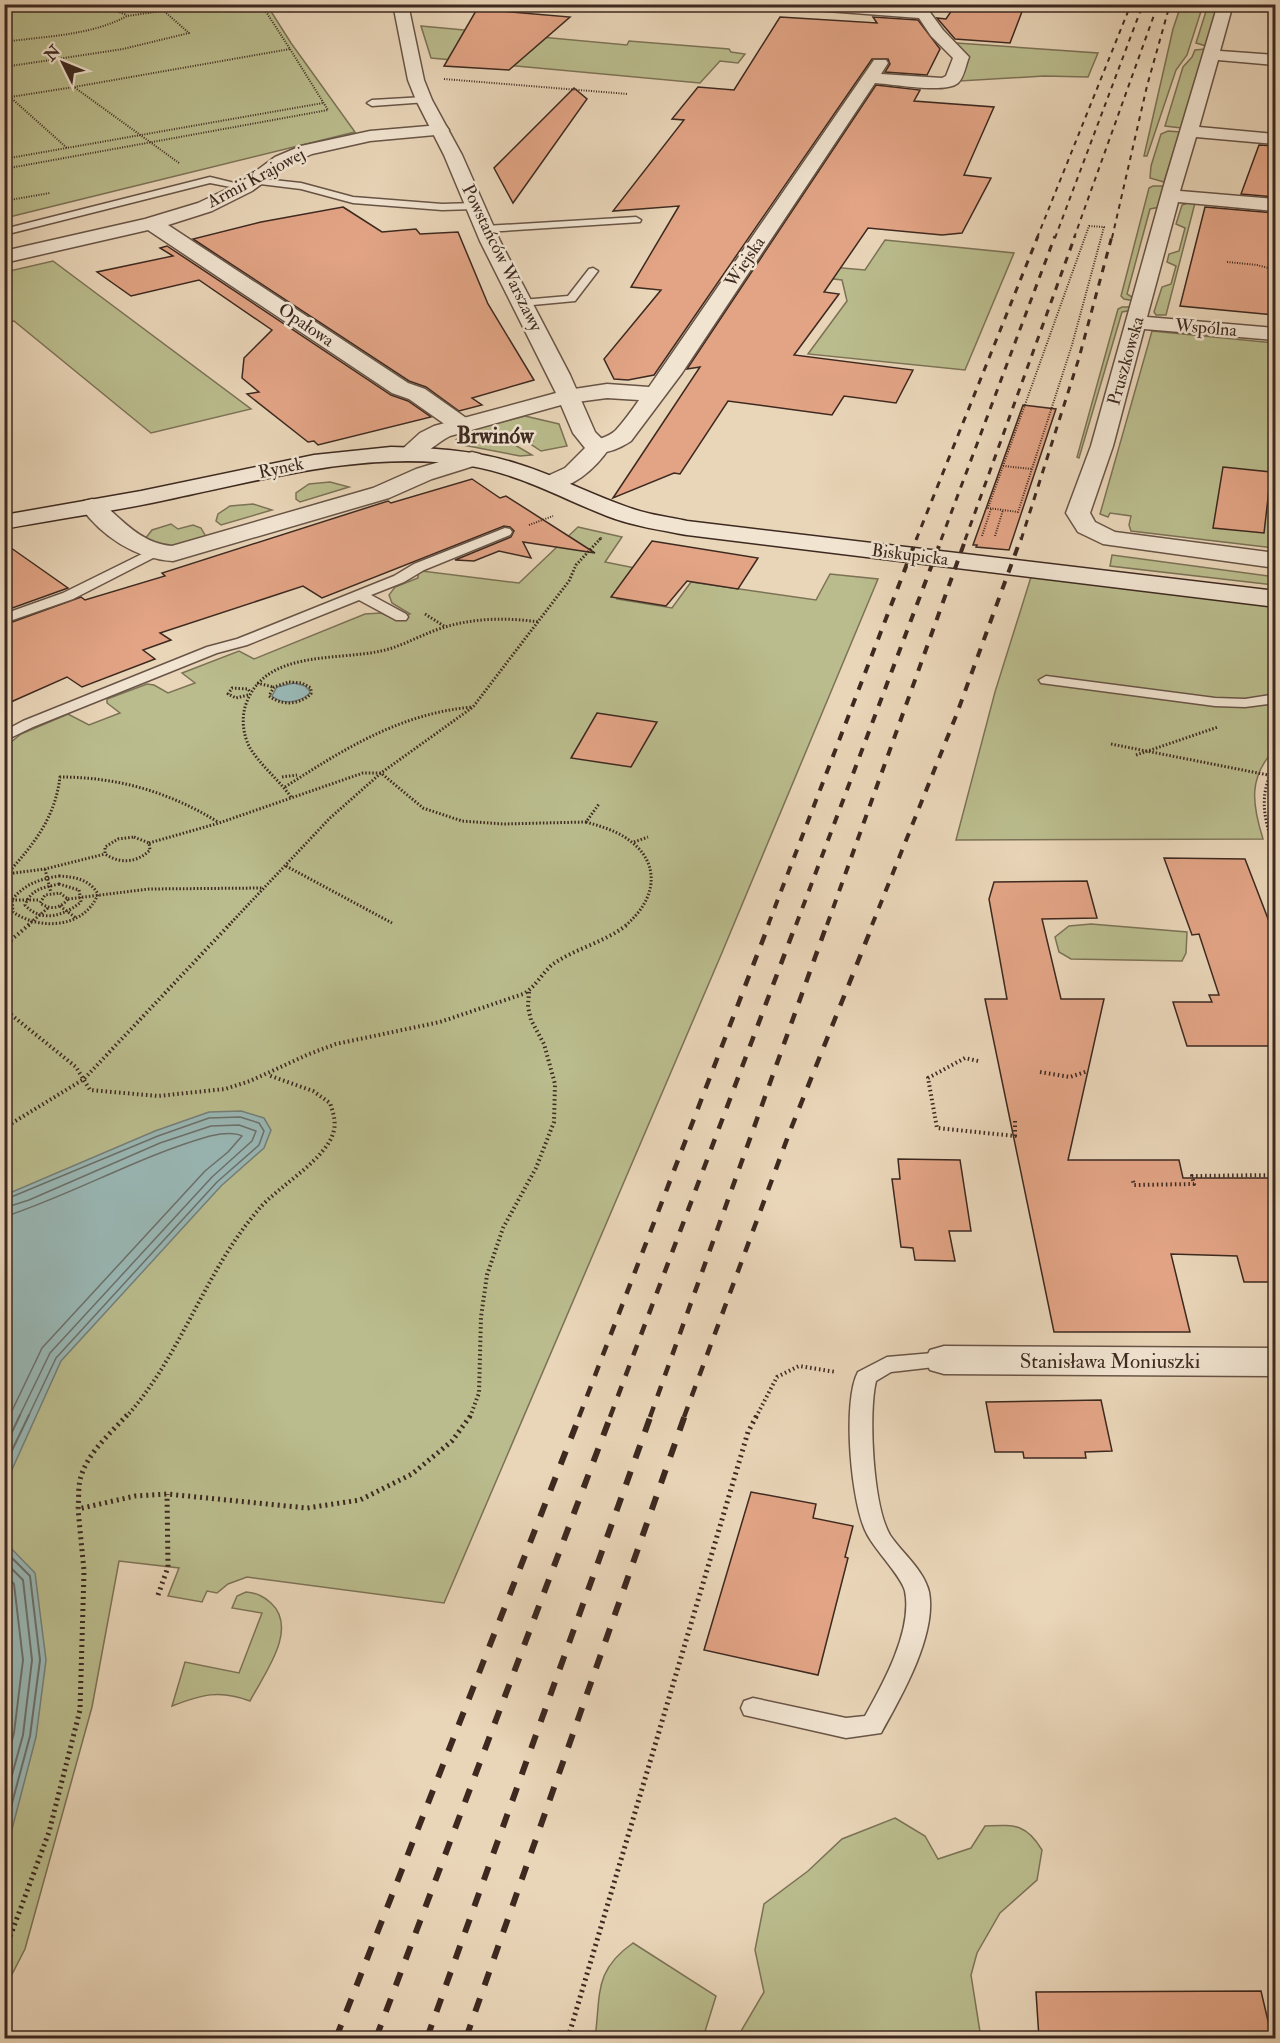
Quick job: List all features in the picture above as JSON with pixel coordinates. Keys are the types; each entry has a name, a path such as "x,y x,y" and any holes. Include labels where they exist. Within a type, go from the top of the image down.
{"street":[{"name":"Powstańców Warszawy","path":"400,4 417,84 424,100 485,229 569,396 584,433 599,447"},
{"name":"Wiejska","path":"599,447 613,443 623,436 655,393 874,71 920,83 945,83 953,79 961,57 937,33 924,14 801,4"},
{"name":"Pruszkowska","path":"1226,4 1172,188 1102,446 1079,509 1079,518 1094,532 1122,541 1275,561"},
{"path":"1211,55 1275,60"},
{"name":"Armii Krajowej","path":"10,251 150,224 205,207 251,184 288,158 320,146 378,135 440,130"},
{"path":"1189,131 1275,139"},
{"path":"1172,188 1275,205"},
{"name":"Opałowa","path":"150,224 164,230 399,388 417,394 461,425"},
{"name":"Wspólna","path":"1137,322 1275,334"},
{"path":"410,453 431,436 461,425 569,396 607,391 655,393"},
{"path":"551,483 573,473 599,447"},
{"name":"Rynek","path":"4,522 161,495 333,458 367,454 410,453 472,459 516,470 551,483"},
{"path":"92,506 124,536 152,552 173,554 381,493 424,474 472,459"},
{"name":"Biskupicka","path":"551,483 619,512 687,528 1275,598"},
{"name":"Stanisława Moniuszki","path":"944,1360 1275,1362"}],"lane":[{"path":"372,103 424,100"},
{"path":"190,170 210,180"},
{"path":"4,232 210,180 301,186 353,200 442,207 475,206"},
{"path":"485,229 636,220"},
{"path":"522,303 571,299 593,271"},
{"path":"4,737 28,724 203,653 242,642 360,595 399,579 419,567 505,532"},
{"path":"4,619 69,596 152,552"},
{"path":"360,595 401,617"},
{"path":"1046,680 1215,702 1259,701 1275,698"},
{"path":"753,1708 846,1728 872,1726 889,1696 909,1648 918,1604 917,1589 878,1534 869,1513 858,1431 861,1396 866,1377 887,1365 944,1360"}],"path":[{"path":"96,4 129,16"},
{"path":"164,4 174,8"},
{"path":"4,42 80,31 120,21 129,16 212,4"},
{"path":"4,169 328,110 261,4"},
{"path":"4,67 123,49 189,33 164,11"},
{"path":"4,98 290,49"},
{"path":"442,79 628,94"},
{"path":"74,87 190,170"},
{"path":"10,97 67,148"},
{"path":"4,159 323,103"},
{"path":"1089,226 1104,227 1072,345 1032,469 1018,512 988,508 1089,226"},
{"path":"1227,262 1257,265 1275,270"},
{"path":"1003,466 1032,469"},
{"path":"981,542 992,509"},
{"path":"994,540 1004,510"},
{"path":"505,532 560,513"},
{"path":"4,1128 84,1079 330,818 381,773 473,707 569,581 576,565 605,533"},
{"path":"291,797 285,787 265,770 252,753 243,732 243,711 249,693 257,683 274,671 320,657 380,651 444,627 499,619 539,622"},
{"path":"257,683 274,687 296,682 307,685 312,691 304,700 283,703 269,696 274,687"},
{"path":"238,687 248,689 249,693 236,698 228,694 232,688 238,687"},
{"path":"1136,755 1213,730 1259,701"},
{"path":"285,787 359,741 406,721 454,707 473,707"},
{"path":"1111,744 1268,775"},
{"path":"1275,765 1268,775 1262,800 1266,826 1275,852"},
{"path":"4,1009 76,1067 90,1090 126,1096 166,1096 226,1089 268,1075 290,1060 322,1048 439,1022 529,991 542,974 562,958 609,937 635,919 649,898 652,878 647,860 634,842 613,830 586,822 553,820 489,824 445,817 423,808 407,797 381,773 363,772 219,822 149,843 134,837 120,838 105,847 105,854"},
{"path":"282,777 297,775"},
{"path":"6,874 37,841 53,816 60,777 100,778 156,790 196,807 219,822"},
{"path":"586,822 599,804"},
{"path":"634,842 648,837"},
{"path":"6,874 45,869 105,854 118,861 131,861 150,850 149,843"},
{"path":"286,866 392,923"},
{"path":"45,869 51,893"},
{"path":"59,876 81,879 89,883 98,894 92,907 76,918 47,924 33,923 13,912 12,900 20,889 47,878 59,876"},
{"path":"26,900 34,891 49,885 68,885 81,892 83,897"},
{"path":"4,946 48,908 60,906 68,899 149,889 263,888"},
{"path":"12,900 40,900 51,893 64,894 68,899"},
{"path":"26,900 28,910 41,915 68,912 81,902 83,897"},
{"path":"40,900 42,905 48,908"},
{"path":"60,906 76,918"},
{"path":"78,1509 135,1497 167,1494 307,1508 360,1500 412,1474 452,1440 470,1418 479,1393 481,1317 488,1275 503,1228 536,1168 554,1122 555,1084 544,1044 531,1020 528,1007 529,991"},
{"path":"978,1061 964,1058 928,1078 937,1128 1014,1136 1015,1120"},
{"path":"1040,1072 1070,1077 1088,1071"},
{"path":"4,1953 49,1832 80,1710 84,1571 78,1509 81,1478 96,1451 142,1398 177,1342 212,1274 232,1244 259,1208 331,1138 335,1119 330,1103 313,1091 268,1075"},
{"path":"1133,1181 1134,1185 1194,1184 1192,1176 1275,1175"},
{"path":"568,2038 748,1432 777,1377 799,1366 866,1377"},
{"path":"158,1595 168,1567 167,1494"}],"green space":[{"path":"4,5 267,5 291,43 355,132 5,218"},
{"path":"1181,5 1203,5 1187,55 1176,70 1147,156 1144,156 1173,29"},
{"path":"1208,5 1218,5 1206,46 1196,43"},
{"path":"421,26 627,45 629,41 729,49 731,52 745,54 738,63 720,61 700,83 431,58"},
{"path":"956,43 1098,53 1088,77 1044,76 960,81 966,61"},
{"path":"1205,49 1181,128 1165,126 1183,67 1195,50"},
{"path":"1168,131 1180,132 1164,182 1150,178 1151,166 1161,134"},
{"path":"1163,186 1160,207 1150,209 1127,294 1135,301 1124,299 1121,296 1149,188"},
{"path":"1195,203 1166,315 1156,315 1154,312 1162,287 1171,284 1176,266 1167,262 1169,254 1179,251 1185,228 1176,224 1182,205"},
{"path":"885,240 1014,253 965,370 808,354 847,301 842,280 808,276 773,262 865,270"},
{"path":"53,261 251,409 151,433 14,321 5,323 5,272"},
{"path":"1133,307 1133,310 1122,312 1079,458 1077,457 1118,309"},
{"path":"1152,331 1275,343 1275,548 1131,531 1129,525 1131,516 1110,513 1108,517 1100,514"},
{"path":"525,416 559,424 567,446 541,451 529,443 533,441 521,433 503,438 532,455 520,456 463,445 456,440 464,432"},
{"path":"330,482 349,487 300,502 296,499 296,493 309,484"},
{"path":"253,504 272,510 221,525 216,521 218,514 230,506"},
{"path":"171,524 178,529 193,525 201,528 205,535 204,538 174,550 145,539 152,530"},
{"path":"578,527 622,537 605,562 640,569 617,599 672,608 691,582 816,600 830,574 878,579 721,955 444,1603 247,1577 228,1584 217,1593 207,1591 202,1602 168,1596 179,1568 119,1561 92,1707 25,1949 5,1988 5,747 21,734 68,714 89,725 120,713 107,703 107,699 147,684 154,685 168,693 195,683 182,673 239,651 254,659 365,614 381,613 396,620 410,614 392,603 389,595 395,587 418,578 418,573 422,571 519,583"},
{"path":"1112,555 1275,577 1275,585 1110,566"},
{"path":"1031,577 1275,607 1275,749 1260,770 1255,791 1256,814 1263,839 956,840 995,692"},
{"path":"1091,924 1187,932 1186,953 1182,961 1071,959 1059,952 1055,937 1069,926"},
{"path":"246,1592 260,1595 271,1603 279,1614 282,1625 276,1652 250,1701 219,1694 192,1699 172,1706 185,1662 239,1673 262,1613 232,1608 237,1596"},
{"path":"895,1818 925,1836 938,1859 971,1848 985,1826 1012,1826 1025,1830 1042,1850 1037,1880 1000,1913 977,1953 971,1975 981,2038 737,2038 764,1992 755,1950 764,1904 808,1871 842,1839"},
{"path":"633,1943 716,1996 703,2038 595,2038 599,1996 605,1974 620,1953"}],"water":[{"path":"294,683 305,686 310,691 309,694 290,702 281,701 272,696 277,687"},
{"path":"241,1111 264,1118 271,1130 264,1148 221,1186 61,1361 5,1485 5,1195 155,1131 209,1112"},
{"path":"5,1542 35,1573 46,1660 36,1737 5,1856"}],"building":[{"path":"956,4 1023,9 1010,43 955,39 937,18 946,19"},
{"path":"477,9 570,17 509,70 444,66"},
{"path":"780,17 877,23 873,17 918,20 940,49 927,75 885,72 890,64 888,59 872,59 654,375 628,380 614,379 604,359 661,290 631,287 679,206 613,211 684,120 672,119 698,87 734,90"},
{"path":"876,85 920,90 914,101 994,107 964,175 991,178 962,233 942,235 868,228 824,292 839,294 794,355 913,370 896,403 844,396 832,415 728,401 680,474 674,473 613,498 700,367 687,369"},
{"path":"574,88 587,99 513,203 494,168"},
{"path":"1259,145 1275,146 1275,197 1241,194"},
{"path":"343,207 382,232 416,229 420,234 458,232 488,304 534,380 472,398 482,405 459,411 426,387 409,381 193,239 261,222"},
{"path":"1205,207 1275,213 1275,315 1180,306"},
{"path":"167,246 391,395 408,401 431,417 318,445 314,441 308,442 247,394 259,392 242,378 244,358 272,330 199,280 131,296 97,272 173,256 160,248"},
{"path":"1023,405 1056,409 1009,550 976,547 977,545 973,545"},
{"path":"1223,467 1271,472 1264,533 1213,528"},
{"path":"472,479 500,498 506,496 595,553 523,542 531,558 499,551 474,561 455,560 511,537 514,531 504,526 322,598 303,586 160,633 171,640 143,650 155,659 82,687 67,677 4,705 4,625 81,597 85,600 165,576 162,573 388,501 391,503"},
{"path":"652,541 758,558 738,589 687,581 666,606 611,597"},
{"path":"4,543 68,588 4,611"},
{"path":"597,713 657,722 631,767 571,758"},
{"path":"1164,858 1245,859 1275,937 1275,1046 1187,1046 1173,1002 1212,1002 1209,995 1219,995 1199,934 1192,935"},
{"path":"1087,881 1097,918 1042,919 1061,999 1104,999 1068,1160 1179,1160 1183,1178 1275,1178 1275,1282 1244,1282 1237,1256 1171,1254 1190,1332 1054,1332 985,999 1007,999 989,899 994,882"},
{"path":"898,1159 960,1160 971,1231 949,1231 955,1261 915,1260 913,1248 901,1247 892,1179 900,1179"},
{"path":"1101,1400 1112,1451 1085,1452 1086,1458 1024,1458 1023,1452 995,1452 986,1402"},
{"path":"751,1492 816,1504 813,1518 853,1526 845,1557 848,1558 818,1675 704,1650"},
{"path":"1261,1991 1272,2038 1039,2038 1036,1992"}],"railway":[{"path":"1037,238 1131,4"},
{"path":"1055,238 1143,4"},
{"path":"1074,238 1158,4"},
{"path":"1112,238 1147,86 1170,4"},
{"path":"916,540 1038,236"},
{"path":"941,540 1055,236"},
{"path":"965,540 1075,236"},
{"path":"1021,540 1079,358 1112,236"},
{"path":"768,925 917,538"},
{"path":"796,925 942,538"},
{"path":"827,925 966,538"},
{"path":"872,925 956,716 1021,538"},
{"path":"579,1417 769,924"},
{"path":"610,1417 796,924"},
{"path":"650,1417 827,924"},
{"path":"684,1417 790,1131 873,924"},
{"path":"336,2038 580,1415"},
{"path":"376,2038 611,1415"},
{"path":"427,2038 651,1415"},
{"path":"466,2038 685,1415"}],"district":[{"name":"Brwinów","path":"495,436"}]}
